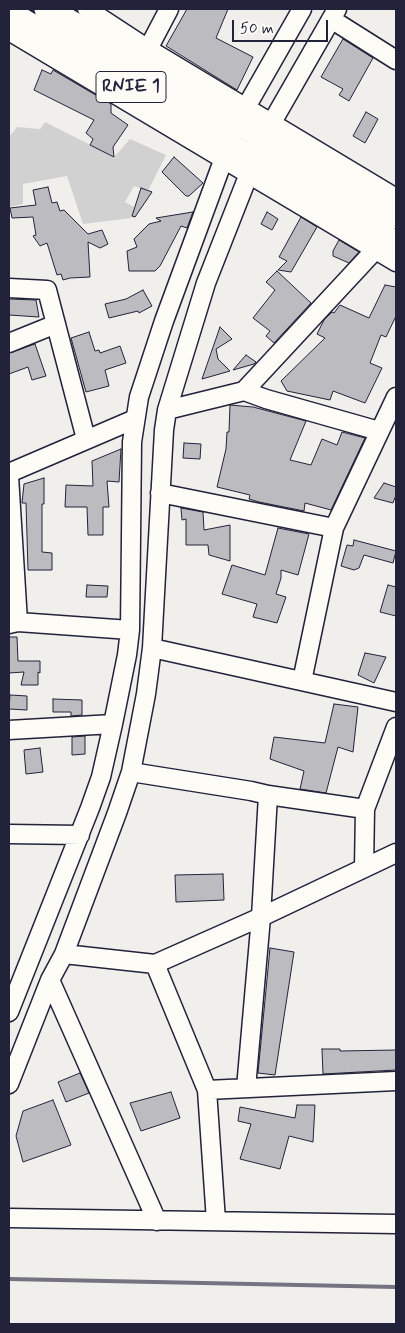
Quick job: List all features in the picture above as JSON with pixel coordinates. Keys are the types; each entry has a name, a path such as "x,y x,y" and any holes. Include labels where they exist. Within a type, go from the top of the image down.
{"highway":[{"name":"RNIE 1","path":"47,9 241,116 259,149 385,247"},
{"name":"RNIE 1","path":"9,12 226,152 259,149 396,216"}],"street":[{"path":"87,9 148,49 241,116"},
{"path":"148,49 168,9"},
{"path":"9,1012 80,835 101,777 113,724 130,630 132,442 139,397 164,321 241,116 302,9"},
{"path":"9,1084 50,980 64,954 131,772 146,694 152,648 160,493 167,410 206,283 259,149 334,14 396,60"},
{"path":"9,31 226,152"},
{"path":"259,149 396,198"},
{"path":"167,410 244,391 385,247 396,262"},
{"path":"9,288 47,290 86,439"},
{"path":"9,343 56,324"},
{"path":"244,391 379,431"},
{"path":"302,681 334,528 396,397"},
{"path":"130,630 13,623 9,474 135,419"},
{"path":"160,493 334,528"},
{"path":"152,648 396,702"},
{"path":"9,730 113,724"},
{"path":"364,868 365,809 396,727"},
{"path":"131,772 365,809"},
{"path":"246,1088 261,917 268,795"},
{"path":"9,834 80,835"},
{"path":"64,954 155,964 261,917 396,853"},
{"path":"155,964 208,1090 216,1221"},
{"path":"50,980 157,1221"},
{"path":"208,1090 396,1082"},
{"path":"9,1218 396,1224"}],"shaded area":[{"path":"45,122 114,157 130,139 166,155 148,191 134,186 125,202 137,209 131,218 83,224 67,176 23,184 23,204 9,207 9,137 17,127 40,129"}],"building":[{"path":"187,9 228,9 216,38 253,57 237,90 166,46"},
{"path":"343,39 373,58 349,101 339,95 343,89 321,77"},
{"path":"42,70 51,74 53,70 111,104 111,113 128,125 113,147 114,157 90,145 93,139 86,133 94,120 34,90"},
{"path":"366,112 378,119 365,143 353,136"},
{"path":"174,157 203,183 189,196 186,196 162,172"},
{"path":"48,187 52,203 57,202 60,211 64,210 88,234 102,230 108,244 100,248 88,242 90,277 63,280 61,274 57,275 47,243 40,246 33,236 36,235 33,217 12,218 10,208 36,205 33,190"},
{"path":"141,188 152,192 135,217 132,216"},
{"path":"193,212 187,228 181,226 160,266 155,271 129,271 127,251 137,247 134,239 149,224 161,221 156,218"},
{"path":"267,212 278,219 272,230 261,224"},
{"path":"301,217 317,227 291,272 278,270 287,261 279,257"},
{"path":"339,240 359,252 349,263 333,256 333,251"},
{"path":"277,271 311,303 274,343 266,336 270,331 253,318 275,290 266,282"},
{"path":"385,285 396,287 396,316 386,337 381,335 370,363 382,368 365,403 333,391 330,400 287,391 281,381 325,338 317,334 324,320 332,312 334,313 340,305 369,318"},
{"path":"143,290 152,306 139,313 138,311 109,318 105,304 126,299"},
{"path":"9,299 36,300 39,317 9,315"},
{"path":"220,327 232,339 216,349 218,359 230,371 202,379"},
{"path":"89,332 95,351 99,350 100,353 120,346 126,363 105,370 109,386 86,392 71,338"},
{"path":"35,344 46,376 32,380 28,367 9,374 9,353"},
{"path":"246,355 256,362 233,370"},
{"path":"230,405 253,407 306,421 290,460 311,465 322,439 337,445 342,432 365,438 331,510 305,503 304,511 259,502 249,499 250,495 217,487 226,449 227,432 229,432"},
{"path":"184,443 201,444 200,459 183,458"},
{"path":"121,449 119,482 107,481 109,507 103,507 103,535 88,535 87,507 65,507 66,485 93,486 92,461"},
{"path":"44,478 42,552 52,553 52,570 28,570 26,503 22,503 24,484"},
{"path":"384,483 396,487 393,503 374,498"},
{"path":"181,508 203,512 204,530 230,525 230,561 209,555 208,545 186,545 186,519 182,520"},
{"path":"278,528 309,534 298,575 281,570 281,578 276,594 286,597 277,623 253,617 257,604 222,594 232,565 265,575"},
{"path":"354,540 396,551 393,563 364,555 359,568 354,570 341,566 347,545 353,546"},
{"path":"87,585 108,586 107,597 86,597"},
{"path":"388,585 396,587 396,616 380,612"},
{"path":"9,637 17,637 18,661 40,661 38,685 21,685 24,672 9,673"},
{"path":"365,653 386,657 374,683 358,675"},
{"path":"10,695 27,696 27,710 9,709"},
{"path":"53,699 82,700 82,715 71,716 71,712 53,712"},
{"path":"334,704 358,707 353,752 338,747 326,793 300,789 304,771 270,759 274,737 325,743"},
{"path":"85,736 85,754 72,755 72,737"},
{"path":"40,748 43,772 26,774 24,750"},
{"path":"223,874 224,900 176,902 175,875"},
{"path":"270,948 294,952 275,1075 258,1073"},
{"path":"322,1049 340,1049 340,1051 396,1050 396,1070 323,1074"},
{"path":"80,1073 89,1093 66,1102 58,1082"},
{"path":"171,1092 180,1118 141,1131 130,1103"},
{"path":"53,1100 71,1145 23,1162 16,1136 23,1111"},
{"path":"297,1105 315,1105 313,1142 289,1136 280,1169 240,1159 251,1124 238,1121 240,1107 295,1118"}],"waterway":[{"path":"9,1279 396,1287"}]}
